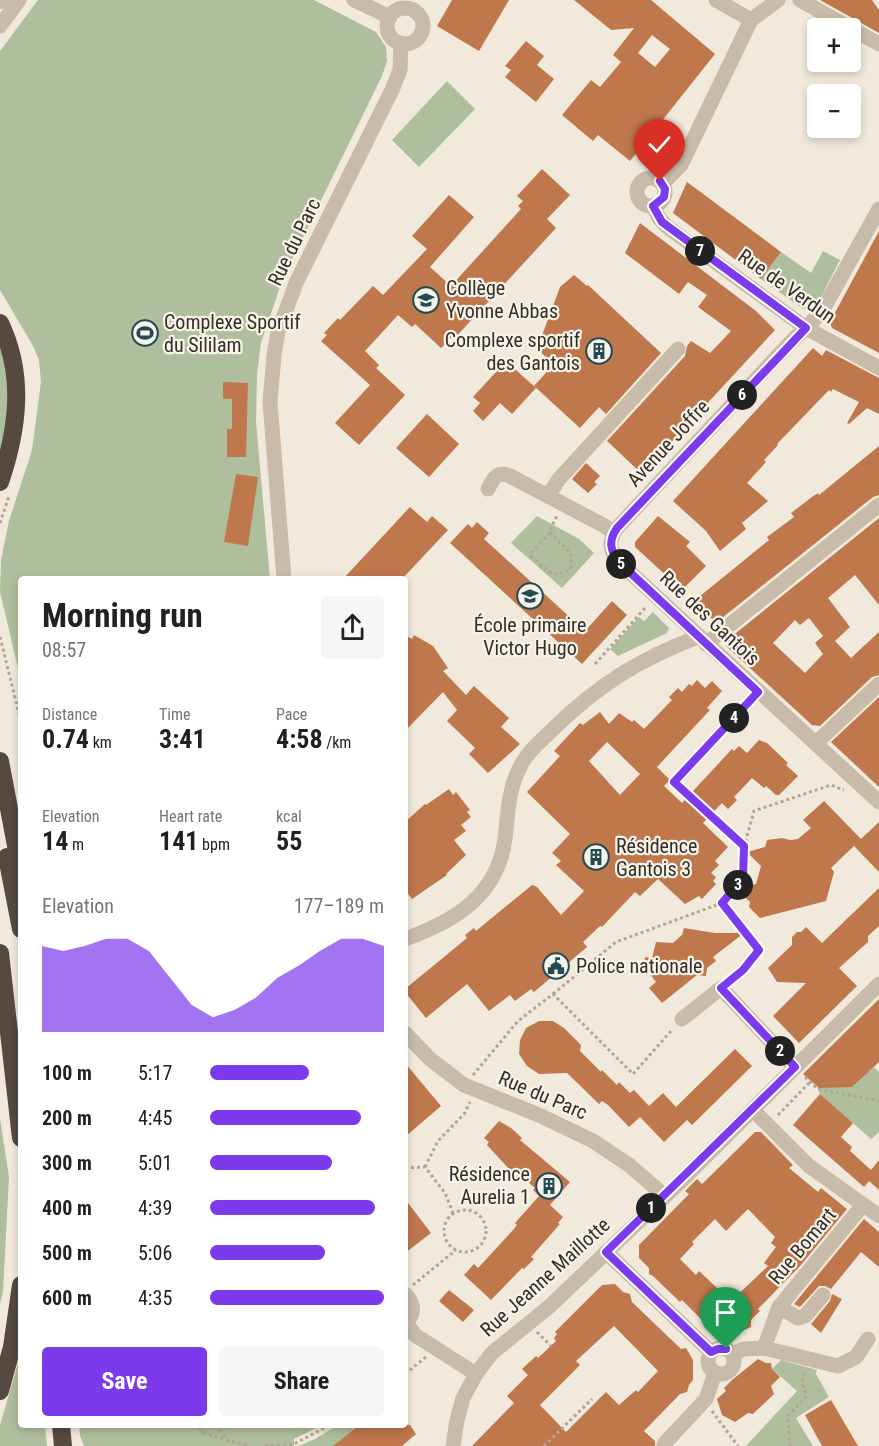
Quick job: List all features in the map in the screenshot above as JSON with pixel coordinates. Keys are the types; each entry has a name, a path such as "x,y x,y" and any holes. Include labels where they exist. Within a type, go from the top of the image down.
{"highway":[{"path":"0,323 12,351 16,388 14,431 0,482"},
{"path":"0,761 18,856"},
{"path":"0,824 18,914"},
{"path":"0,953 18,1112"},
{"path":"0,1391 12,1347 18,1306"}],"street":[{"path":"0,26 19,0"},
{"path":"354,0 390,17"},
{"path":"716,0 751,20"},
{"path":"663,183 679,169 751,20 778,0"},
{"path":"800,0 879,44"},
{"path":"419,6 422,21 421,33 413,42 401,43 388,33 390,17 398,9 419,6"},
{"name":"Rue du Parc","path":"284,576 270,402 278,332 296,283 393,90 400,70 401,43"},
{"path":"651,178 663,183 664,197 653,206 641,201 637,191 644,179 651,178"},
{"name":"Rue de Verdun","path":"653,206 666,226 806,328 879,368"},
{"name":"Avenue Joffre","path":"614,532 826,306 879,209"},
{"path":"548,496 555,483 678,349"},
{"path":"488,489 495,477 502,474 564,504 614,532"},
{"path":"408,938 453,919 476,901 490,884 501,856 508,803 520,766 536,746 579,704 609,680 645,660 702,641 879,505"},
{"name":"Rue des Gantois","path":"614,532 610,546 613,554 702,641 879,802"},
{"path":"816,743 879,684"},
{"name":"Rue Jeanne Maillotte","path":"453,1446 458,1412 476,1374 500,1344 540,1316 664,1196 757,1114 795,1067 879,984"},
{"path":"682,1019 721,988 795,1067"},
{"name":"Rue du Parc","path":"408,1036 430,1059 469,1087 539,1115 593,1141 629,1165 664,1196"},
{"path":"757,1114 809,1166 879,1216"},
{"name":"Rue Bomart","path":"764,1348 779,1306 863,1205"},
{"path":"606,1252 711,1352"},
{"path":"779,1306 798,1318 805,1316 823,1295"},
{"path":"408,1297 413,1308 408,1321"},
{"path":"408,1326 414,1335 476,1374"},
{"path":"732,1354 744,1349 764,1348 807,1357 831,1365 842,1365 856,1357 868,1339"},
{"path":"722,1348 732,1354 734,1362 731,1370 723,1374 715,1373 708,1364 711,1352 722,1348"},
{"path":"664,1444 704,1402 715,1373"}],"path":[{"path":"550,532 571,554 571,567 565,573 552,574 531,556 532,551 550,532 564,504"},
{"path":"595,664 656,596"},
{"path":"0,637 18,710"},
{"path":"744,846 674,782 758,692"},
{"path":"425,1167 438,1141 464,1114 469,1087 518,1021 616,942 722,903 743,879 744,846 754,811 831,785 850,793"},
{"path":"721,988 743,970 759,950 722,903"},
{"path":"553,994 633,1074 682,1019"},
{"path":"757,1114 771,1109 777,1115 810,1082"},
{"path":"818,1089 879,1101"},
{"path":"408,1168 425,1167"},
{"path":"425,1167 445,1193 453,1213"},
{"path":"460,1210 473,1211 484,1220 486,1234 480,1246 468,1252 456,1250 448,1244 444,1231 448,1218 460,1210"},
{"path":"408,1290 456,1250"},
{"path":"408,1372 437,1349"},
{"path":"790,1446 788,1416 806,1397 802,1378 807,1357"},
{"path":"544,1446 592,1398"},
{"path":"704,1402 738,1446"},
{"path":"198,1428 206,1434 249,1446"},
{"path":"218,1428 228,1441"},
{"path":"265,1446 294,1444 324,1428"}],"green space":[{"name":"Complexe Sportif du Sililam","path":"38,0 314,0 376,32 386,47 387,61 382,76 283,278 261,343 257,374 256,422 270,576 18,576 18,668 0,592 1,560 9,521 32,450 41,382 39,360 33,346 0,290 0,51"},
{"path":"447,81 475,109 419,167 392,140"},
{"path":"823,251 840,260 818,303 803,309 761,279 781,252 811,273"},
{"path":"0,344 7,374 8,404 0,464"},
{"path":"537,516 579,539 594,553 562,588 511,543"},
{"path":"653,612 669,628 667,633 618,656 610,649 639,617 644,621"},
{"path":"874,1067 879,1072 879,1132 871,1139 820,1094 817,1086 849,1087"},
{"path":"0,1118 9,1177 3,1292 0,1304"},
{"path":"781,1360 817,1370 816,1374 829,1397 796,1418 813,1446 746,1446 797,1391 772,1369"},
{"path":"18,1363 18,1428 45,1428 47,1446 0,1446 0,1425"},
{"path":"79,1428 316,1428 294,1439 294,1446 84,1446"},
{"path":"333,1428 354,1429 338,1442 337,1446 298,1446"}],"building":[{"path":"452,0 509,0 479,51 437,26"},
{"path":"574,0 651,0 715,54 630,161 598,135 593,141 562,115 591,80 600,87 621,62 613,55 634,28 611,30","holes":["652,35 670,49 655,67 638,53"]},
{"path":"820,0 872,0 879,10 879,33 861,23 861,18 852,18"},
{"path":"526,41 544,56 537,65 554,79 536,102 505,77 511,70 505,66"},
{"path":"542,169 570,195 547,219 556,228 454,339 452,337 441,348 415,324 412,327 398,315 365,351 379,365 376,368 405,395 359,445 335,423 370,385 321,341 327,335 324,333 373,286 383,295 427,249 412,236 449,195 474,217 430,267 451,286 521,209 518,206 523,201 517,196"},
{"path":"687,182 781,252 761,279 673,213"},
{"path":"640,223 756,311 775,330 642,474 607,441 685,356 687,346 691,341 710,353 731,331 698,307 707,295 688,282 679,294 625,253"},
{"path":"879,231 879,353 832,328 830,322"},
{"name":"Complexe sportif des Gantois","path":"574,275 588,285 661,353 606,414 599,407 580,428 534,386 554,364 537,349 560,287"},
{"path":"813,348 822,356 826,350 879,378 879,414 867,408 849,424 847,423 859,402 833,389 831,392 829,390 777,444 764,460 766,462 747,483 768,501 742,523 746,529 720,551 706,531 673,501"},
{"path":"506,361 536,388 512,414 500,403 483,421 473,411 480,403 473,397"},
{"path":"223,382 248,383 246,457 227,457 227,429 232,429 232,399 223,399"},
{"path":"427,414 459,444 429,477 396,448"},
{"path":"879,446 879,495 873,497 722,618 712,619 694,601 769,540 767,537 794,517 791,513 818,493 819,495"},
{"path":"586,463 600,476 594,482 597,484 588,493 572,479"},
{"path":"236,474 258,477 248,546 224,542"},
{"path":"410,507 427,522 432,516 448,530 405,576 346,576"},
{"path":"658,516 690,542 686,546 706,566 682,590 635,547 635,542"},
{"path":"879,518 879,605 855,575 828,598 850,627 835,641 851,658 879,632 879,675 872,677 820,726 812,725 726,646 726,641","holes":["809,618 823,636 815,643 823,654 805,673 773,643 795,620 800,625"]},
{"path":"477,522 489,533 484,539 585,631 612,601 627,615 582,664 450,543 468,524 472,528"},
{"path":"414,635 433,646 448,668 443,671 466,695 474,686 509,718 501,727 520,744 488,773 469,754 475,748 447,721 457,710 443,692 408,728 408,637 412,639"},
{"path":"697,680 705,688 712,681 722,691 707,708 710,710 657,767 670,780 664,786 682,803 732,749 734,751 739,746 747,753 759,740 767,743 798,776 779,795 766,786 764,788 752,778 734,797 737,800 728,809 722,803 703,823 728,847 715,861 719,865 711,873 716,877 713,881 716,884 702,899 699,896 685,904 658,879 640,896 635,892 602,927 600,926 583,942 587,947 534,992 531,989 515,1001 510,995 489,1011 467,984 426,1018 408,996 408,987 467,938 465,935 474,928 476,931 532,885 537,887 561,915 584,891 556,865 561,861 552,853 570,834 527,792 560,756 554,751 580,723 583,725 600,712 609,724 619,713 632,722 634,720 644,729 672,700 669,697 678,688 682,692 689,684 692,686","holes":["607,742 640,774 620,795 589,761"]},
{"path":"879,697 879,787 831,742"},
{"path":"449,789 453,795 456,792 470,810 467,812 471,817 461,825 466,831 454,840 466,855 447,875 412,899 408,894 408,819"},
{"path":"824,801 861,839 879,822 879,872 854,846 857,843 831,868 834,872 826,901 760,918 749,907 750,902 737,889 756,884 761,866 747,852 765,847 767,840 798,839 811,828 803,820"},
{"path":"879,888 879,926 868,936 868,942 839,968 857,986 799,1043 773,1016 806,983 777,982 768,968 792,945 792,937 797,932 801,932 806,927 822,943"},
{"path":"684,928 715,933 744,933 713,957 716,961 707,968 706,976 697,975 662,1003 649,988 656,982 644,966 645,957 652,958 656,942 673,943 682,935"},
{"path":"879,999 879,1062 852,1087 819,1088 803,1074"},
{"path":"539,1021 553,1021 564,1028 581,1045 580,1051 601,1072 602,1070 617,1085 619,1082 630,1093 634,1090 649,1106 663,1093 676,1107 735,1049 752,1066 692,1125 687,1120 664,1142 640,1117 629,1127 608,1105 602,1101 599,1104 567,1073 539,1074 527,1066 519,1054 520,1040 526,1028"},
{"path":"408,1067 441,1106 408,1134"},
{"path":"820,1094 853,1123 841,1137 852,1147 850,1151 871,1170 879,1160 879,1190 869,1181 864,1187 793,1125"},
{"path":"499,1121 511,1128 522,1138 520,1140 570,1182 550,1205 563,1217 558,1223 560,1224 531,1257 534,1259 491,1300 464,1275 474,1264 478,1268 513,1230 517,1225 515,1223 539,1196 533,1190 535,1188 513,1169 511,1171 487,1145 489,1142 484,1138"},
{"path":"755,1132 761,1132 793,1165 789,1168 818,1192 821,1188 847,1209 801,1265 758,1309 760,1311 751,1320 751,1327 735,1334 717,1335 682,1300 680,1302 649,1274 649,1268 639,1258 639,1245 689,1194 685,1191 697,1179 702,1184","holes":["748,1209 775,1237 771,1243 776,1247 764,1263 768,1266 731,1301 699,1271 696,1275 680,1259 694,1244 692,1242 715,1219 726,1231"]},
{"path":"408,1203 431,1233 408,1251"},
{"path":"864,1219 879,1232 879,1267 861,1252 831,1289 819,1286 800,1307 794,1304"},
{"path":"615,1284 623,1292 630,1294 632,1302 681,1349 686,1348 693,1360 693,1380 687,1392 680,1394 644,1431 655,1441 655,1446 472,1446 514,1403 507,1396 528,1375 522,1369 556,1341 555,1332 602,1285","holes":["614,1326 658,1371 638,1392 636,1390 619,1405 606,1392 566,1432 540,1405 580,1365 576,1361"]},
{"path":"449,1290 474,1310 463,1322 439,1301"},
{"path":"832,1294 842,1299 821,1333 811,1324 830,1301"},
{"path":"758,1359 771,1363 772,1369 780,1377 771,1386 774,1394 753,1414 748,1413 735,1422 722,1415 717,1399 726,1391 724,1388 732,1380"},
{"path":"831,1400 858,1446 822,1446 805,1415"},
{"path":"410,1425 416,1434 402,1446 333,1446 355,1428 408,1428"}],"place":[{"name":"Collège Yvonne Abbas","path":"426,300"},
{"name":"Complexe Sportif du Sililam","path":"145,333"},
{"name":"Complexe sportif des Gantois","path":"599,351"},
{"name":"École primaire Victor Hugo","path":"530,596"},
{"name":"Résidence Gantois 3","path":"596,857"},
{"name":"Police nationale","path":"556,966"},
{"name":"Résidence Aurelia 1","path":"549,1186"}],"route":[{"path":"660,181 666,192 661,202 653,206 662,222 806,328 617,528 610,546 620,563 758,692 674,782 744,846 743,879 722,903 759,950 743,970 721,988 795,1067 606,1252 711,1352 726,1349"}]}
